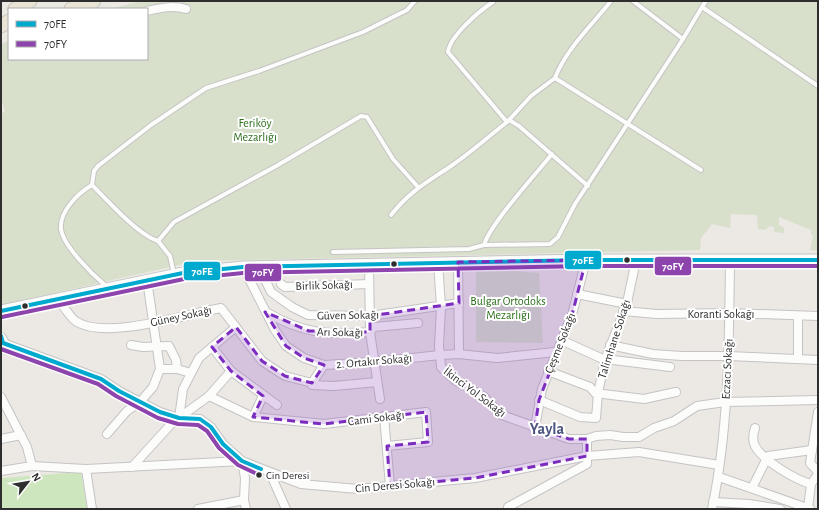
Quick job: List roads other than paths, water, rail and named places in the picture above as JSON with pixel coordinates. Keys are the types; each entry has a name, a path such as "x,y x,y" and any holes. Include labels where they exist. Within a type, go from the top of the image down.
{"main road":[{"path":"17,8 30,1"},
{"path":"30,8 41,1"}],"street":[{"path":"148,11 179,6 186,9"},
{"path":"1,311 174,275 258,266 586,260 818,260"},
{"name":"Çeşme Sokağı","path":"535,427 539,400 555,352 572,315 586,260"},
{"name":"Talimhane Sokağı","path":"539,400 580,416 596,418 598,393 605,360 625,308 636,260"},
{"name":"Eczacı Sokağı","path":"713,506 719,477 725,402 728,356 730,260"},
{"name":"İkinci Yol Sokağı","path":"438,262 441,367 456,381 483,396 502,415 535,427 569,439 587,439 596,436 610,435 623,438 639,437 654,428 674,420 697,406 725,402 818,400"},
{"path":"458,262 459,354"},
{"path":"369,263 370,332 380,399"},
{"name":"Güven Sokağı","path":"258,266 271,292 292,307 308,315 370,316 459,303"},
{"name":"2. Ortakır Sokağı","path":"243,267 265,312 286,346 304,358 324,365 374,362 440,355 459,354 497,358 555,352"},
{"path":"107,434 127,411 140,402 153,387 160,368 147,280"},
{"name":"Birlik Sokağı","path":"281,284 286,287 369,284"},
{"name":"Koranti Sokağı","path":"578,294 625,308 657,314 729,313 818,316"},
{"name":"Güney Sokağı","path":"58,299 76,322 90,327 115,329 221,308 262,361 285,376 312,383 324,365"},
{"name":"Arı Sokağı","path":"265,312 286,324 309,331 346,334 370,332 374,327 418,323"},
{"path":"798,316 798,359"},
{"path":"179,418 183,388 199,358 236,327"},
{"path":"561,340 605,360 670,367"},
{"path":"2,341 101,379 160,412 179,418 200,419 211,427 223,444 242,461 246,478 244,500 246,509"},
{"path":"131,345 143,348 169,346 176,360 177,369"},
{"path":"610,345 653,354 818,360"},
{"path":"212,347 231,371 277,405"},
{"path":"160,368 177,369 191,374"},
{"path":"132,467 179,418 209,396 231,371"},
{"path":"548,371 590,387 598,393 644,399 676,392"},
{"path":"312,385 334,386 377,382"},
{"name":"Cami Sokağı","path":"209,396 253,417 324,424 426,412 428,442 386,446"},
{"path":"253,417 263,396"},
{"path":"1,397 27,447 32,466"},
{"path":"719,477 809,509 811,484 818,473 810,463 818,412"},
{"path":"384,416 390,486"},
{"path":"755,428 752,436 755,446 767,458 786,472 803,482 811,484"},
{"path":"1,439 21,435"},
{"path":"639,437 639,452"},
{"path":"508,509 508,507 587,464 587,439"},
{"path":"752,488 768,456 812,450"},
{"name":"Cin Deresi Sokağı","path":"1,470 32,466 86,469 242,461 301,484 358,490 475,478 587,456 639,452 719,465"},
{"path":"86,469 92,509"},
{"path":"270,473 286,509"},
{"path":"198,509 244,500"},
{"path":"713,506 749,504 780,509"}],"lane":[{"path":"108,288 79,259 66,241 61,228 62,218 71,204 92,185 94,171 98,166 151,125 206,88 259,71 363,32 407,10 415,1"},
{"path":"391,215 402,201 418,187 452,166 508,121 531,96 554,78 570,51 611,1"},
{"path":"633,1 683,40"},
{"path":"333,252 469,249 484,246 550,244 558,237 588,186 683,40 706,1"},
{"path":"493,2 483,9 453,39 448,52 508,121 519,126 588,186"},
{"path":"702,7 818,86"},
{"path":"554,78 701,170"},
{"path":"158,241 174,222 272,168 361,116 367,117 392,158 418,187"},
{"path":"484,246 486,238 502,216 552,154"},
{"path":"92,185 124,217 152,239 158,241 170,256 174,275"}],"place":[{"name":"Cin Deresi","path":"259,475"}],"district":[{"name":"Yayla","path":"547,429"}],"park label":[{"name":"Feriköy Mezarlığı","path":"255,130"},
{"name":"Bulgar Ortodoks Mezarlığı","path":"508,308"}]}
